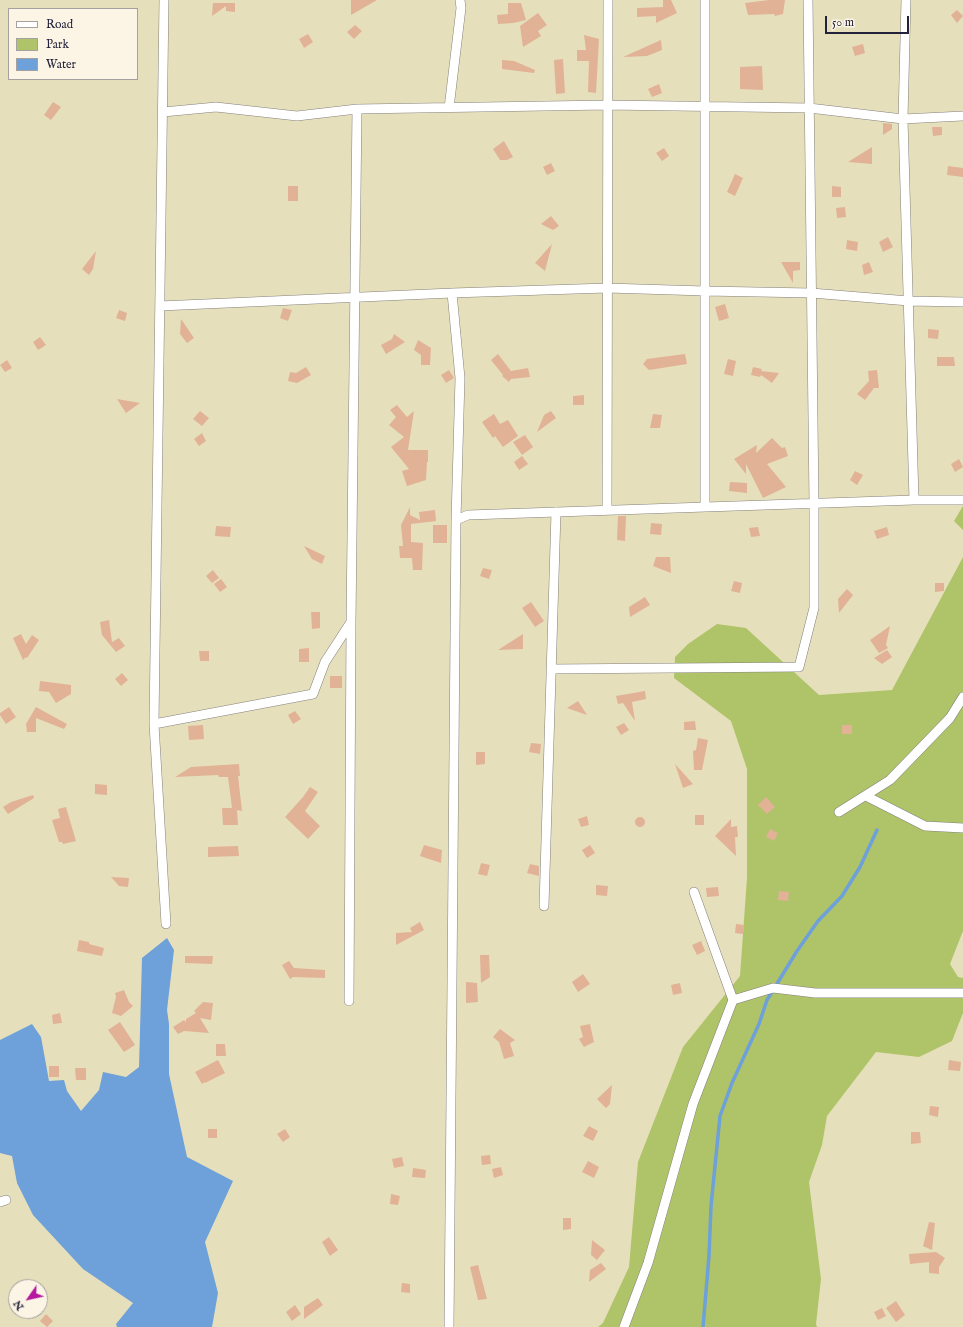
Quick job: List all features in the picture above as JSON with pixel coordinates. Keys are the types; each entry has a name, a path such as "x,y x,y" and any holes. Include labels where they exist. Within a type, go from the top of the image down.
{"street":[{"path":"164,0 154,724 166,924"},
{"path":"449,108 461,8 460,0"},
{"path":"607,510 608,0"},
{"path":"705,0 705,507"},
{"path":"551,668 799,667 814,608 808,0"},
{"path":"906,0 903,119 914,500"},
{"path":"163,112 216,107 297,116 357,109 608,105 809,108 903,119 963,116"},
{"path":"349,1001 351,622 357,109"},
{"path":"160,306 452,293 607,288 706,292 811,293 909,301 963,302"},
{"path":"449,1327 456,520 460,378 452,293"},
{"path":"456,520 468,515 914,500 963,500"},
{"path":"544,906 556,512"},
{"path":"154,724 313,694 325,662 351,622"},
{"path":"839,812 890,780 950,718 963,697"},
{"path":"866,796 925,826 963,828"},
{"path":"624,1327 648,1263 693,1104 733,1000 694,892"},
{"path":"733,1000 773,988 815,993 963,993"}],"green space":[{"path":"963,506 963,530 954,521"},
{"path":"963,557 963,931 950,964 958,977 963,978 963,1013 952,1041 919,1057 876,1052 827,1116 822,1145 809,1182 821,1279 816,1324 817,1327 598,1327 603,1323 629,1267 638,1162 683,1047 740,976 747,878 747,769 731,721 674,678 675,657 688,644 717,624 746,628 819,695 892,690"}],"water":[{"path":"167,938 174,950 167,1010 169,1024 169,1074 187,1157 233,1181 205,1242 218,1293 212,1327 117,1327 116,1324 133,1303 83,1269 33,1215 17,1183 12,1156 0,1153 0,1040 32,1024 41,1037 49,1081 64,1080 67,1091 81,1111 99,1090 103,1072 126,1077 139,1067 142,958"}],"building":[{"path":"351,0 377,0 351,15"},
{"path":"663,0 671,0 677,13 656,23 656,16 637,17 637,8 663,7"},
{"path":"785,0 783,14 775,16 774,14 748,15 745,3"},
{"path":"213,3 235,3 235,12 226,11 226,6 212,16"},
{"path":"508,3 521,3 526,20 498,24 497,15 508,14"},
{"path":"957,10 963,16 957,23 951,15"},
{"path":"538,13 547,25 538,31 541,36 523,47 520,26"},
{"path":"355,25 362,31 354,39 347,32"},
{"path":"308,34 313,42 304,48 299,39"},
{"path":"584,35 599,39 596,93 588,92 589,61 577,61 577,50 586,50"},
{"path":"661,40 662,50 647,56 623,57"},
{"path":"863,44 865,53 855,56 852,47"},
{"path":"563,59 565,93 556,94 554,60"},
{"path":"502,60 514,61 535,70 534,73 502,69"},
{"path":"762,66 763,90 740,89 740,67"},
{"path":"659,84 662,93 652,97 648,89"},
{"path":"53,102 61,107 51,120 44,115"},
{"path":"883,123 892,124 892,129 883,135"},
{"path":"932,127 942,127 942,135 933,136"},
{"path":"504,141 513,157 507,160 500,160 493,149"},
{"path":"872,147 872,164 848,162"},
{"path":"664,148 669,156 662,161 656,153"},
{"path":"551,163 555,171 547,175 543,167"},
{"path":"948,166 963,168 963,177 947,175"},
{"path":"735,174 743,178 735,196 727,192"},
{"path":"288,186 298,186 298,201 288,201"},
{"path":"832,186 841,187 841,197 832,197"},
{"path":"845,207 846,217 837,218 836,208"},
{"path":"551,216 559,226 553,230 541,224"},
{"path":"888,237 893,247 883,252 879,242"},
{"path":"847,240 858,242 857,251 846,249"},
{"path":"552,244 545,271 535,263"},
{"path":"96,251 93,269 89,275 82,269"},
{"path":"781,262 800,262 800,270 793,271 793,283"},
{"path":"869,262 873,272 864,275 862,265"},
{"path":"725,304 729,318 719,321 715,307"},
{"path":"283,308 292,310 288,321 280,318"},
{"path":"119,310 127,313 125,321 116,318"},
{"path":"181,319 194,338 187,343 180,334"},
{"path":"928,329 939,330 938,339 928,338"},
{"path":"394,334 405,342 386,354 381,345 392,339"},
{"path":"40,337 46,345 38,350 33,342"},
{"path":"418,340 431,348 430,365 421,365 421,355 414,350"},
{"path":"498,354 511,371 528,368 530,377 511,379 509,382 502,376 503,375 491,360"},
{"path":"685,354 687,364 649,370 643,364 647,359"},
{"path":"937,357 954,357 955,366 937,366"},
{"path":"728,359 736,361 733,376 724,374"},
{"path":"7,360 12,368 5,372 0,365"},
{"path":"306,367 311,375 297,383 288,381 290,372 296,373"},
{"path":"753,367 762,369 761,371 779,373 772,383 761,375 760,377 751,375"},
{"path":"449,370 454,378 446,383 441,375"},
{"path":"877,370 879,388 874,388 865,400 857,394 869,381 868,371"},
{"path":"584,395 584,405 573,405 573,396"},
{"path":"117,399 140,403 126,413"},
{"path":"397,405 407,417 414,411 408,450 428,450 426,480 407,486 402,471 409,469 391,447 404,437 389,425 396,417 390,410"},
{"path":"200,411 209,418 202,426 193,419"},
{"path":"551,411 556,418 537,432 544,415"},
{"path":"494,414 500,424 508,420 518,436 503,447 495,436 493,438 482,422"},
{"path":"653,414 662,415 660,428 650,428"},
{"path":"202,433 206,441 199,446 194,439"},
{"path":"525,435 533,447 522,455 513,442"},
{"path":"772,438 782,448 785,447 788,456 767,464 786,487 763,498 746,464 746,474 734,459 757,445 756,453"},
{"path":"522,456 528,464 519,470 514,462"},
{"path":"959,459 963,467 955,472 951,464"},
{"path":"855,471 863,475 857,485 850,480"},
{"path":"730,482 747,483 747,493 729,491"},
{"path":"410,507 410,515 420,520 419,512 435,510 436,521 411,524 411,542 423,543 422,570 413,570 412,558 400,558 399,546 403,546 401,525"},
{"path":"618,516 626,516 625,541 617,540"},
{"path":"651,523 662,524 661,535 650,534"},
{"path":"433,525 447,525 447,543 433,543"},
{"path":"216,526 231,527 230,537 215,536"},
{"path":"758,527 760,536 751,537 749,528"},
{"path":"887,527 889,535 877,539 874,531"},
{"path":"304,546 325,556 322,564 312,559"},
{"path":"656,557 670,557 671,573 653,566"},
{"path":"483,568 492,570 489,579 480,576"},
{"path":"213,570 219,578 212,583 206,576"},
{"path":"221,579 227,587 220,592 214,584"},
{"path":"734,581 742,583 740,593 731,591"},
{"path":"935,583 944,583 944,591 935,592"},
{"path":"847,589 853,595 839,613 838,599"},
{"path":"645,597 650,605 630,617 629,607"},
{"path":"531,602 544,621 535,627 522,608"},
{"path":"311,612 320,612 320,628 312,629"},
{"path":"109,620 112,642 119,638 125,646 116,652 102,635 100,622"},
{"path":"890,626 886,645 888,648 879,653 870,640"},
{"path":"21,634 26,644 32,635 39,640 27,658 26,657 23,660 13,638"},
{"path":"523,634 523,649 498,650"},
{"path":"309,648 309,662 299,662 299,649"},
{"path":"887,650 892,657 882,664 874,658"},
{"path":"199,651 209,651 209,661 200,661"},
{"path":"122,673 128,680 121,686 115,679"},
{"path":"330,676 342,676 342,688 330,688"},
{"path":"40,681 71,685 71,694 56,703 49,692 39,691"},
{"path":"645,691 646,699 632,702 635,721 623,703 618,704 616,696"},
{"path":"578,701 587,715 567,708"},
{"path":"9,707 16,717 6,724 0,713"},
{"path":"36,707 67,724 64,729 36,718 36,732 27,732 26,724"},
{"path":"295,711 301,719 293,724 288,715"},
{"path":"695,721 696,730 684,730 684,722"},
{"path":"624,723 629,730 621,735 616,727"},
{"path":"203,725 204,739 189,740 188,726"},
{"path":"842,725 852,725 852,734 842,734"},
{"path":"698,738 708,740 702,770 694,770 693,751 696,750"},
{"path":"531,743 541,744 540,754 529,752"},
{"path":"476,752 485,752 485,764 476,765"},
{"path":"239,764 240,776 238,776 242,811 237,810 238,825 223,825 222,808 232,808 228,777 219,777 218,775 175,777 191,767"},
{"path":"675,764 693,784 683,788"},
{"path":"95,784 107,785 107,795 95,794"},
{"path":"310,787 318,792 305,811 320,826 308,839 285,817"},
{"path":"33,795 34,798 8,814 3,807 11,802"},
{"path":"766,797 775,807 767,814 758,805"},
{"path":"66,807 76,841 63,844 62,842 59,842 52,820 60,818 58,809"},
{"path":"695,815 704,815 704,825 695,825"},
{"path":"587,816 589,825 581,827 578,819"},
{"path":"638,817 642,817 644,818 644,826 638,827 635,824 635,820"},
{"path":"731,819 731,827 737,826 738,837 735,837 736,856 715,836"},
{"path":"770,829 778,833 774,841 766,837"},
{"path":"424,845 442,850 441,863 420,856"},
{"path":"590,845 595,853 587,858 582,850"},
{"path":"238,846 239,856 208,857 208,847"},
{"path":"481,863 490,865 487,876 478,874"},
{"path":"530,864 539,866 539,876 527,873"},
{"path":"111,877 129,878 128,887 119,886"},
{"path":"596,885 608,886 607,896 596,895"},
{"path":"718,887 719,896 707,897 706,888"},
{"path":"779,891 789,892 788,901 778,900"},
{"path":"420,922 424,930 396,945 396,933 412,932 410,928"},
{"path":"736,924 744,925 743,934 735,933"},
{"path":"79,940 104,948 102,956 77,951"},
{"path":"701,941 705,951 697,955 692,945"},
{"path":"480,955 489,955 490,977 481,983"},
{"path":"185,956 213,956 212,964 185,963"},
{"path":"289,961 294,968 325,970 325,978 293,977 290,979 282,965"},
{"path":"583,974 590,984 578,992 572,982"},
{"path":"466,982 477,983 478,1002 466,1003"},
{"path":"680,983 682,993 673,995 671,985"},
{"path":"124,990 129,1002 133,1006 121,1016 112,1013 116,997 115,993"},
{"path":"203,1002 213,1003 211,1020 200,1018 209,1033 184,1031 178,1034 173,1027 184,1020 186,1022 186,1019 196,1013 194,1011"},
{"path":"60,1013 62,1023 53,1024 52,1015"},
{"path":"120,1022 135,1045 124,1052 108,1030"},
{"path":"590,1024 594,1042 584,1047 579,1039 583,1037 580,1026"},
{"path":"500,1029 515,1040 510,1043 514,1056 504,1059 499,1042 493,1037"},
{"path":"216,1044 225,1044 226,1056 216,1056"},
{"path":"218,1060 225,1073 202,1084 195,1072"},
{"path":"949,1060 961,1062 960,1071 948,1070"},
{"path":"49,1066 59,1066 59,1077 49,1077"},
{"path":"75,1068 86,1068 86,1080 76,1080"},
{"path":"612,1085 610,1104 606,1108 597,1099"},
{"path":"930,1106 939,1107 938,1117 929,1115"},
{"path":"589,1126 598,1131 593,1141 583,1136"},
{"path":"208,1129 217,1129 217,1138 208,1138"},
{"path":"285,1129 290,1137 283,1142 277,1134"},
{"path":"911,1132 920,1132 921,1143 911,1144"},
{"path":"490,1155 491,1164 482,1165 481,1156"},
{"path":"402,1157 404,1166 394,1168 392,1159"},
{"path":"588,1161 599,1167 594,1178 582,1172"},
{"path":"501,1167 503,1175 494,1178 492,1169"},
{"path":"413,1168 426,1170 425,1178 412,1177"},
{"path":"391,1194 400,1196 398,1205 390,1204"},
{"path":"563,1218 571,1218 571,1229 563,1230"},
{"path":"929,1222 935,1223 932,1250 923,1246"},
{"path":"329,1237 338,1250 330,1256 322,1242"},
{"path":"592,1240 605,1250 597,1260 591,1255"},
{"path":"936,1252 945,1258 939,1267 939,1274 929,1273 929,1262 910,1264 909,1254"},
{"path":"601,1263 606,1269 589,1282 590,1270"},
{"path":"478,1265 487,1299 478,1300 470,1267"},
{"path":"402,1283 410,1284 410,1293 401,1292"},
{"path":"318,1298 323,1305 304,1319 304,1307"},
{"path":"896,1301 905,1315 896,1322 886,1308"},
{"path":"295,1305 301,1314 292,1321 286,1312"},
{"path":"882,1308 886,1316 878,1320 874,1312"},
{"path":"48,1316 53,1321 47,1327 40,1321 42,1319 48,1319"}],"waterway":[{"path":"703,1327 709,1256 711,1206 720,1116 732,1083 759,1024 767,1000 797,951 818,921 842,896 860,867 877,830"}]}
